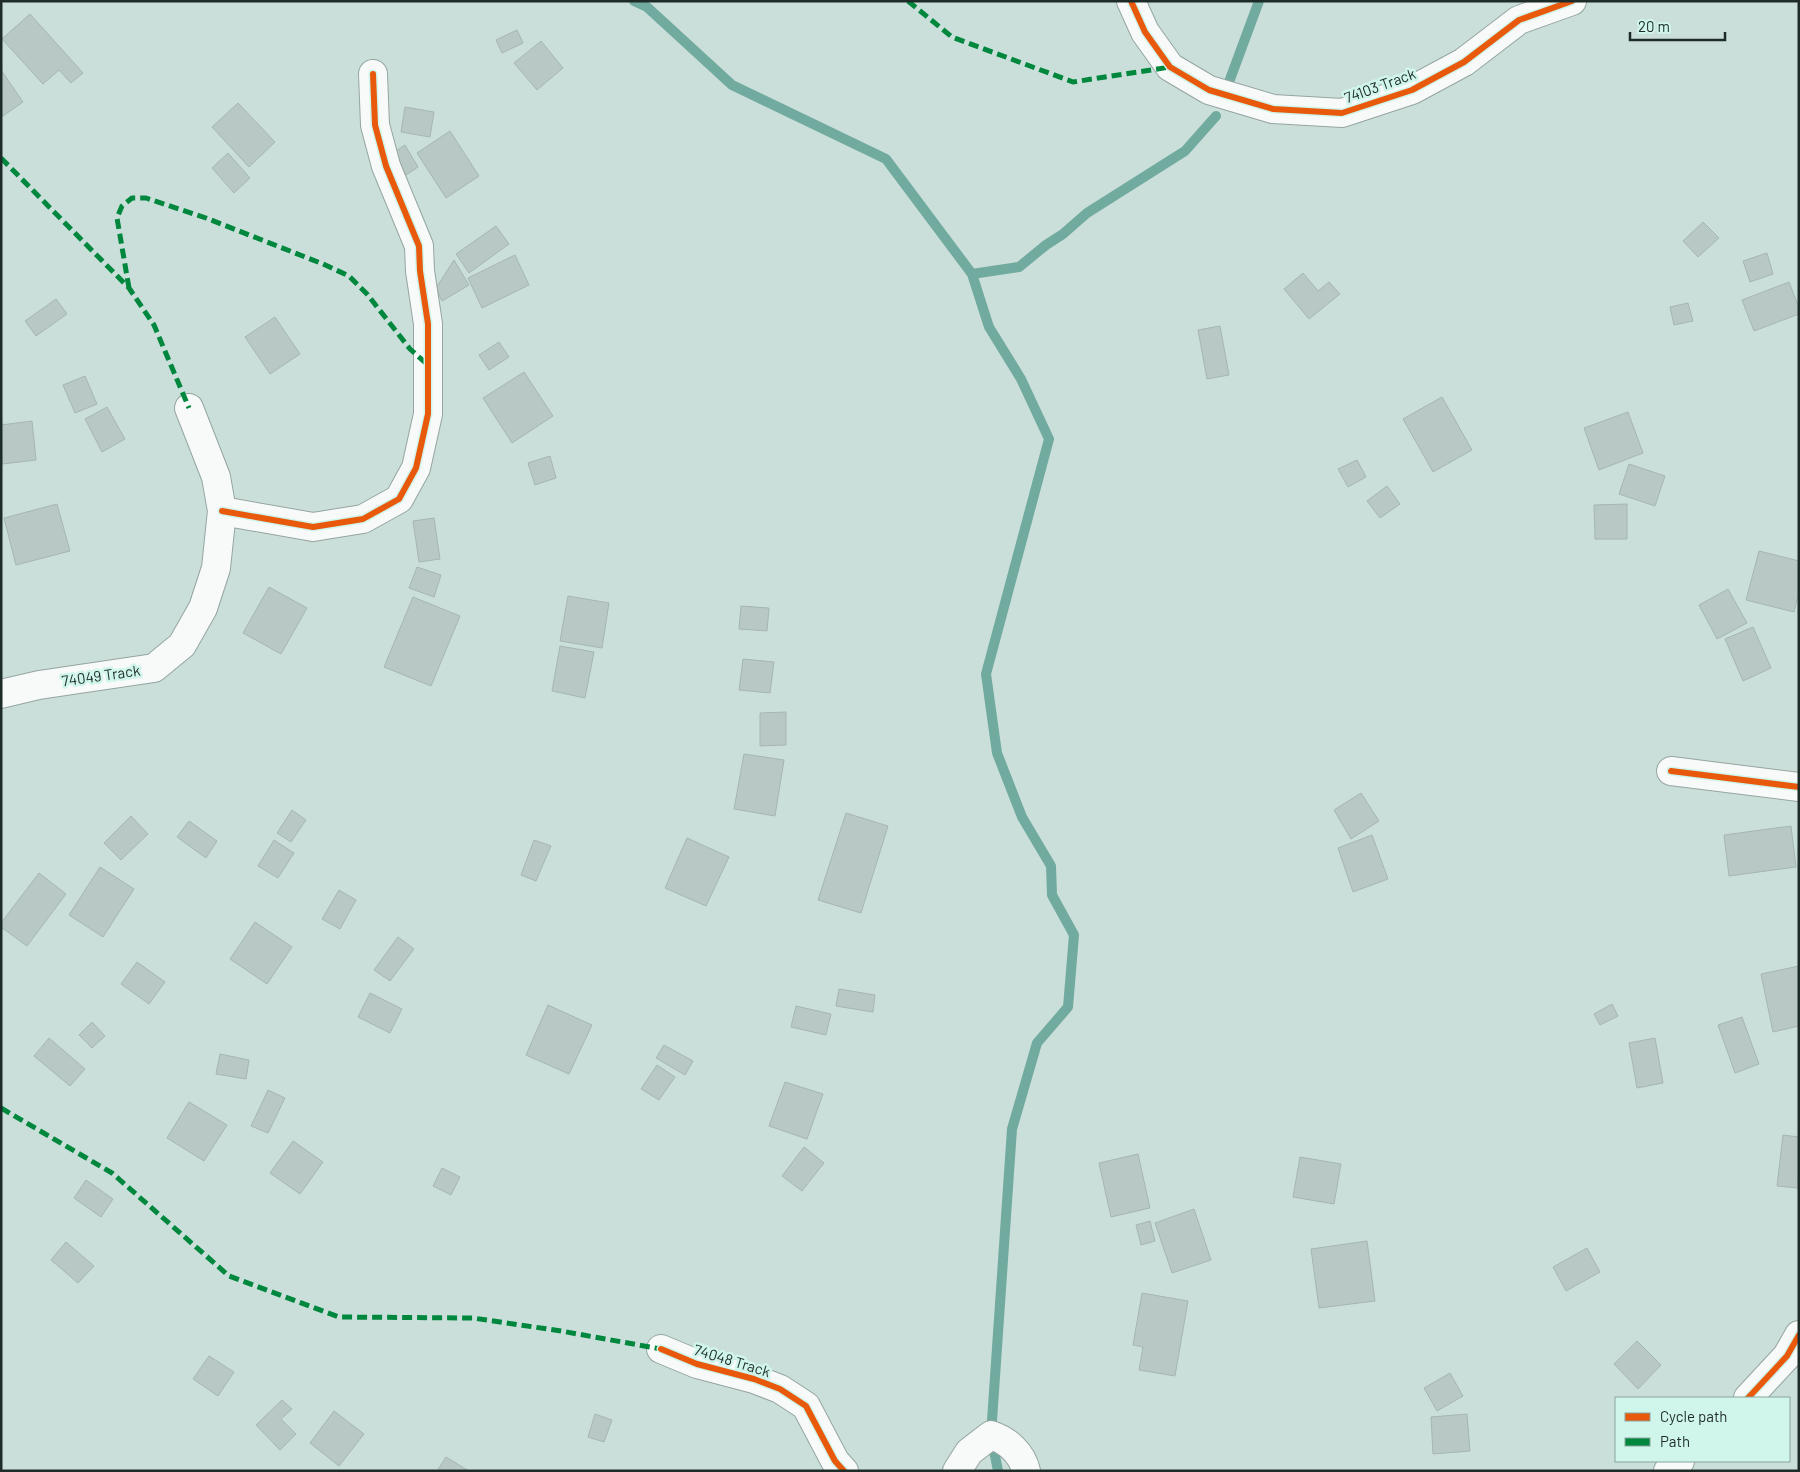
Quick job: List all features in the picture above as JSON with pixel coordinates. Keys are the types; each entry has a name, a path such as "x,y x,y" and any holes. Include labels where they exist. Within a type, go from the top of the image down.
{"street":[{"name":"74103 Track","path":"1131,1 1145,32 1170,67 1209,90 1273,109 1342,113 1412,90 1464,62 1519,20 1572,1"},
{"path":"222,511 313,527 363,519 399,499 416,468 428,414 428,324 418,246 386,166 375,125 373,74"},
{"name":"74049 Track","path":"1,694 39,684 154,668 182,645 203,608 216,568 222,511 216,477 189,408"},
{"path":"1671,771 1799,787"},
{"path":"1749,1397 1787,1356 1799,1335"},
{"name":"74048 Track","path":"661,1349 697,1364 754,1379 780,1389 806,1406 835,1461 844,1471"},
{"path":"957,1471 969,1452 991,1434 1003,1439 1014,1449 1025,1464 1026,1471"},
{"path":"1668,1471 1679,1462"}],"building":[{"path":"30,14 83,73 71,83 59,70 43,84 2,39"},
{"path":"517,30 523,43 502,53 496,40"},
{"path":"541,41 563,68 537,90 514,63"},
{"path":"1,70 23,102 3,116 1,114"},
{"path":"238,103 275,142 249,167 212,127"},
{"path":"405,107 434,112 430,137 401,132"},
{"path":"450,131 479,176 446,198 417,153"},
{"path":"405,145 418,167 406,175 393,153"},
{"path":"228,153 250,178 234,193 212,168"},
{"path":"1703,222 1719,238 1698,257 1683,241"},
{"path":"496,226 509,244 469,273 456,254"},
{"path":"1767,253 1773,274 1750,282 1743,261"},
{"path":"515,255 529,285 482,308 468,278"},
{"path":"454,260 469,285 442,301 436,288"},
{"path":"1303,273 1318,291 1329,282 1340,294 1309,319 1284,289"},
{"path":"1789,282 1799,308 1799,314 1754,331 1742,300"},
{"path":"56,299 67,314 36,336 25,321"},
{"path":"1688,303 1693,321 1674,325 1670,307"},
{"path":"275,317 300,354 270,374 245,337"},
{"path":"1220,326 1229,375 1207,379 1198,330"},
{"path":"499,342 509,357 489,370 479,355"},
{"path":"524,372 553,416 512,443 483,398"},
{"path":"85,376 97,404 75,413 63,385"},
{"path":"1442,397 1472,450 1433,472 1403,419"},
{"path":"107,407 125,439 102,452 85,419"},
{"path":"1628,412 1643,453 1599,470 1584,428"},
{"path":"32,421 36,460 2,464 1,425"},
{"path":"550,456 556,478 535,485 528,463"},
{"path":"1357,460 1366,477 1348,487 1338,469"},
{"path":"1629,464 1665,476 1655,506 1619,494"},
{"path":"1387,486 1400,504 1380,518 1367,501"},
{"path":"57,504 70,551 16,565 4,518"},
{"path":"1627,504 1627,539 1595,539 1594,505"},
{"path":"434,518 440,559 419,562 413,521"},
{"path":"1759,551 1799,561 1799,592 1794,612 1746,600"},
{"path":"417,567 441,575 434,597 409,588"},
{"path":"269,587 307,608 281,654 243,633"},
{"path":"1728,589 1747,623 1717,639 1699,605"},
{"path":"568,596 609,603 602,648 560,641"},
{"path":"413,597 460,616 431,686 384,667"},
{"path":"741,606 769,608 767,631 739,629"},
{"path":"1753,627 1771,668 1743,681 1725,639"},
{"path":"560,646 594,652 585,698 552,691"},
{"path":"743,659 774,662 770,693 739,690"},
{"path":"786,712 786,745 760,746 760,713"},
{"path":"744,754 784,760 775,816 734,809"},
{"path":"1361,793 1379,821 1351,839 1334,810"},
{"path":"292,810 306,820 291,842 277,833"},
{"path":"846,813 888,826 861,913 818,900"},
{"path":"131,816 148,834 121,860 104,843"},
{"path":"189,821 217,841 206,858 177,837"},
{"path":"1791,826 1796,867 1729,876 1724,835"},
{"path":"1372,835 1388,879 1353,892 1338,848"},
{"path":"687,838 729,857 706,906 665,888"},
{"path":"274,840 294,853 278,878 258,866"},
{"path":"534,840 551,846 536,881 521,875"},
{"path":"100,867 134,889 103,937 69,915"},
{"path":"39,873 66,894 27,946 1,927 1,923"},
{"path":"339,890 356,900 340,929 322,919"},
{"path":"255,922 292,947 267,984 230,959"},
{"path":"398,937 414,949 390,981 374,970"},
{"path":"137,962 165,982 149,1004 121,984"},
{"path":"1799,966 1799,1026 1773,1032 1761,974"},
{"path":"839,989 875,995 873,1012 836,1006"},
{"path":"370,993 402,1009 390,1033 358,1017"},
{"path":"1612,1004 1618,1016 1600,1025 1594,1014"},
{"path":"548,1005 592,1025 569,1074 526,1055"},
{"path":"796,1006 831,1014 826,1035 791,1027"},
{"path":"1742,1017 1759,1064 1735,1073 1718,1025"},
{"path":"92,1022 105,1036 92,1048 79,1035"},
{"path":"49,1038 85,1069 70,1086 34,1056"},
{"path":"1655,1038 1663,1083 1637,1088 1629,1043"},
{"path":"664,1045 693,1061 685,1075 656,1058"},
{"path":"220,1054 249,1060 246,1079 216,1074"},
{"path":"657,1065 675,1077 659,1100 641,1089"},
{"path":"785,1082 823,1094 807,1139 769,1126"},
{"path":"268,1090 285,1098 268,1133 251,1126"},
{"path":"189,1102 227,1125 204,1161 167,1138"},
{"path":"1783,1135 1799,1137 1798,1188 1777,1186"},
{"path":"293,1141 323,1162 300,1194 270,1173"},
{"path":"804,1147 824,1163 802,1191 782,1176"},
{"path":"1138,1154 1150,1208 1111,1217 1099,1163"},
{"path":"1300,1157 1341,1164 1334,1204 1293,1197"},
{"path":"442,1168 460,1177 451,1195 433,1186"},
{"path":"86,1180 113,1199 101,1217 74,1198"},
{"path":"1194,1209 1211,1260 1172,1273 1155,1223"},
{"path":"1150,1221 1155,1241 1141,1245 1136,1225"},
{"path":"1367,1241 1375,1301 1319,1308 1311,1249"},
{"path":"66,1242 94,1266 78,1283 51,1260"},
{"path":"1587,1248 1600,1272 1566,1291 1553,1267"},
{"path":"1142,1293 1188,1301 1175,1376 1139,1370 1143,1347 1133,1345"},
{"path":"1637,1341 1661,1365 1638,1389 1614,1364"},
{"path":"209,1356 234,1372 218,1396 193,1379"},
{"path":"1450,1373 1463,1396 1437,1411 1424,1388"},
{"path":"282,1400 292,1409 281,1419 296,1434 280,1450 256,1425"},
{"path":"334,1411 364,1434 339,1466 310,1443"},
{"path":"595,1414 612,1420 604,1442 588,1437"},
{"path":"1467,1414 1470,1451 1433,1454 1431,1417"},
{"path":"446,1457 469,1471 437,1471"}],"waterway":[{"path":"634,1 647,7 732,85 886,159 972,274 989,327 1021,379 1049,439 986,674 997,753 1022,817 1051,866 1052,895 1074,935 1068,1007 1037,1043 1012,1129 991,1435 998,1471"},
{"path":"1229,82 1259,1"},
{"path":"972,274 1019,267 1063,234 1087,213 1185,151 1216,116"}],"marked path":[{"path":"908,1 952,37 1073,82 1170,67"},
{"path":"1,158 129,288 154,325 189,408"},
{"path":"129,288 117,218 122,206 132,198 146,198 206,218 349,276 367,294 410,349 428,365"},
{"path":"1,1108 112,1173 229,1276 339,1317 473,1318 661,1349"}],"cycle path":[{"path":"1131,1 1145,32 1170,67 1209,90 1273,109 1342,113 1412,90 1464,62 1519,20 1572,1"},
{"path":"222,511 313,527 363,519 399,499 416,468 428,414 428,324 420,271 419,246 386,166 375,125 373,74"},
{"path":"1671,771 1799,787"},
{"path":"1749,1397 1787,1356 1799,1335"},
{"path":"661,1349 697,1364 754,1379 780,1389 806,1406 835,1461 844,1471"}]}
